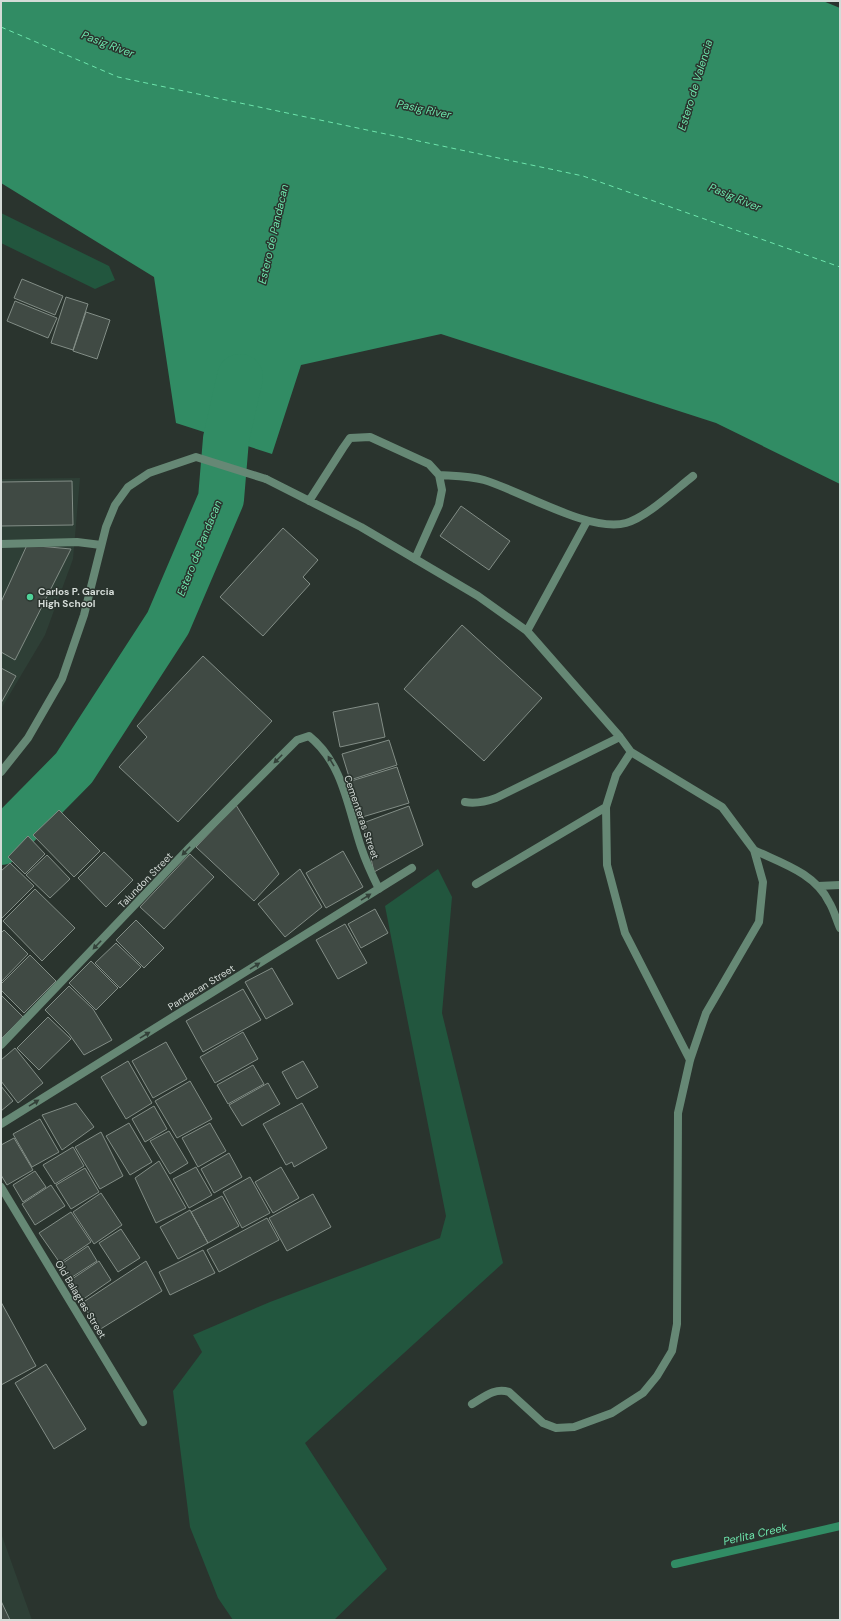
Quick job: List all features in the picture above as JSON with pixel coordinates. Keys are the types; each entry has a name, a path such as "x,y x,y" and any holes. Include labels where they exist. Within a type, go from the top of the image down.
{"street":[{"path":"309,501 350,438 370,438 429,464 439,474 442,490 438,505 415,559"},
{"path":"1,772 28,738 62,679 84,615 101,545 115,505 128,487 149,473 196,457 266,479 361,527 478,596 527,631 620,737 631,752 722,806 754,850 763,882 759,922 706,1013 690,1060 678,1113 677,1324 672,1351 657,1376 643,1393 612,1413 574,1427 556,1428 543,1423 509,1392 502,1390 495,1390 472,1404"},
{"path":"439,474 484,480 587,521 607,525 626,523 642,516 693,476"},
{"path":"527,631 587,521"},
{"path":"1,544 77,542 101,545"},
{"name":"Cementeras Street","path":"308,736 319,744 332,763 349,801 365,858 380,889"},
{"name":"Talundon Street","path":"1,1045 196,842 297,740 308,736"},
{"path":"465,802 483,803 496,798 620,737"},
{"path":"631,752 616,775 606,807 607,865 625,933 690,1060"},
{"path":"476,884 606,807"},
{"path":"754,850 804,874 818,886 829,901 840,928"},
{"name":"Pandacan Street","path":"1,1124 412,868"},
{"path":"818,886 840,885"},
{"name":"Old Balagtas Street","path":"1,1187 143,1422"}],"shaded area":[{"path":"1,213 109,266 115,280 95,289 1,243"},
{"name":"Carlos P. Garcia High School","path":"80,478 73,559 45,635 1,709 1,479"},
{"path":"438,869 452,897 442,1013 503,1263 305,1443 387,1569 334,1620 233,1620 218,1598 190,1527 173,1391 202,1352 193,1335 270,1302 440,1238 446,1216 385,906"},
{"path":"1,1533 32,1620 1,1620"}],"water":[{"path":"1,1 823,1 840,8 840,484 716,423 441,334 301,365 272,454 176,423 154,277 1,183"}],"building":[{"path":"22,279 63,296 55,315 14,298"},
{"path":"66,297 88,304 73,350 51,343"},
{"path":"15,301 57,318 48,338 7,321"},
{"path":"86,312 110,320 97,359 73,351"},
{"path":"72,481 73,525 1,526 1,482"},
{"path":"461,506 510,541 489,570 440,536"},
{"path":"283,528 318,560 303,577 310,584 263,636 220,597"},
{"name":"Carlos P. Garcia High School","path":"27,545 71,549 15,660 1,652 1,602"},
{"path":"462,625 542,698 484,761 404,689"},
{"path":"203,656 272,721 178,822 119,767 147,737 137,726"},
{"path":"1,668 16,676 1,703"},
{"path":"378,703 385,737 340,747 333,712"},
{"path":"389,740 397,765 350,780 342,754"},
{"path":"397,767 409,803 359,818 348,782"},
{"path":"236,805 279,874 254,901 196,847"},
{"path":"409,806 423,845 374,872 363,823"},
{"path":"59,810 100,851 74,877 33,835"},
{"path":"28,836 45,854 25,874 8,857"},
{"path":"343,851 363,887 326,908 306,873"},
{"path":"104,852 133,880 106,907 78,878"},
{"path":"190,854 214,877 164,929 140,907"},
{"path":"47,855 70,879 50,898 26,875"},
{"path":"10,863 34,886 1,919 1,871"},
{"path":"300,869 322,907 285,937 258,904"},
{"path":"35,889 75,928 42,961 3,921"},
{"path":"375,909 388,933 361,948 348,924"},
{"path":"136,920 164,948 144,968 116,940"},
{"path":"345,924 367,963 338,979 316,940"},
{"path":"4,930 28,954 1,982 1,933"},
{"path":"116,943 141,967 120,988 95,963"},
{"path":"30,955 56,981 24,1013 1,990 1,984"},
{"path":"91,961 118,988 96,1010 69,983"},
{"path":"272,968 293,1004 266,1019 245,982"},
{"path":"69,986 93,1009 112,1040 84,1055 69,1034 45,1010"},
{"path":"243,989 261,1020 203,1052 186,1021"},
{"path":"1,995 23,1017 1,1039"},
{"path":"48,1017 71,1039 39,1070 17,1048"},
{"path":"243,1032 258,1059 215,1083 200,1057"},
{"path":"166,1042 187,1079 153,1098 132,1061"},
{"path":"15,1048 43,1083 18,1103 1,1081 1,1060"},
{"path":"128,1061 152,1103 126,1119 101,1077"},
{"path":"303,1061 318,1087 297,1099 282,1072"},
{"path":"253,1065 264,1084 228,1104 217,1085"},
{"path":"190,1081 212,1119 177,1138 155,1101"},
{"path":"268,1083 280,1104 242,1126 229,1105"},
{"path":"1,1086 13,1101 1,1111"},
{"path":"76,1103 94,1127 62,1150 42,1115"},
{"path":"302,1103 327,1148 294,1167 292,1162 286,1165 263,1124"},
{"path":"154,1106 167,1129 145,1142 132,1119"},
{"path":"40,1119 59,1152 32,1167 13,1134"},
{"path":"129,1123 152,1162 130,1175 106,1136"},
{"path":"210,1123 226,1151 198,1167 182,1138"},
{"path":"169,1131 188,1163 170,1174 150,1141"},
{"path":"101,1132 123,1176 100,1189 75,1147"},
{"path":"14,1138 33,1170 7,1185 1,1175 1,1145"},
{"path":"73,1147 84,1166 55,1184 43,1165"},
{"path":"229,1153 242,1177 214,1193 201,1169"},
{"path":"159,1161 186,1208 156,1223 135,1178"},
{"path":"196,1167 212,1195 189,1208 173,1179"},
{"path":"281,1167 299,1198 273,1213 255,1182"},
{"path":"85,1168 99,1192 71,1209 56,1185"},
{"path":"35,1171 46,1187 23,1202 13,1185"},
{"path":"250,1177 270,1213 242,1228 223,1192"},
{"path":"51,1185 65,1206 35,1225 22,1204"},
{"path":"101,1193 122,1225 94,1244 73,1212"},
{"path":"313,1194 331,1227 287,1251 269,1218"},
{"path":"222,1196 239,1226 208,1243 191,1212"},
{"path":"190,1210 208,1243 178,1259 160,1227"},
{"path":"71,1212 91,1242 60,1263 39,1233"},
{"path":"267,1218 279,1240 219,1272 207,1250"},
{"path":"121,1229 140,1258 118,1272 99,1243"},
{"path":"88,1246 97,1261 69,1279 60,1265"},
{"path":"203,1250 215,1273 170,1295 159,1272"},
{"path":"99,1261 111,1280 82,1300 69,1281"},
{"path":"146,1261 162,1291 99,1330 82,1303"},
{"path":"1,1302 36,1366 1,1385"},
{"path":"46,1364 86,1429 54,1449 15,1383"},
{"path":"1,1601 10,1620 1,1620"}],"waterway":[{"name":"Estero de Pandacan","path":"1,842 74,768 168,623 221,499 226,439 240,377"},
{"name":"Perlita Creek","path":"675,1564 840,1526"}],"ferry route":[{"path":"1,27 118,77 583,176 840,267"}],"place":[{"name":"Carlos P. Garcia High School","path":"30,597"}],"water label":[{"name":"Pasig River","path":"108,44"},
{"name":"Estero de Valencia","path":"695,85"},
{"name":"Pasig River","path":"424,109"},
{"name":"Pasig River","path":"735,197"}]}
